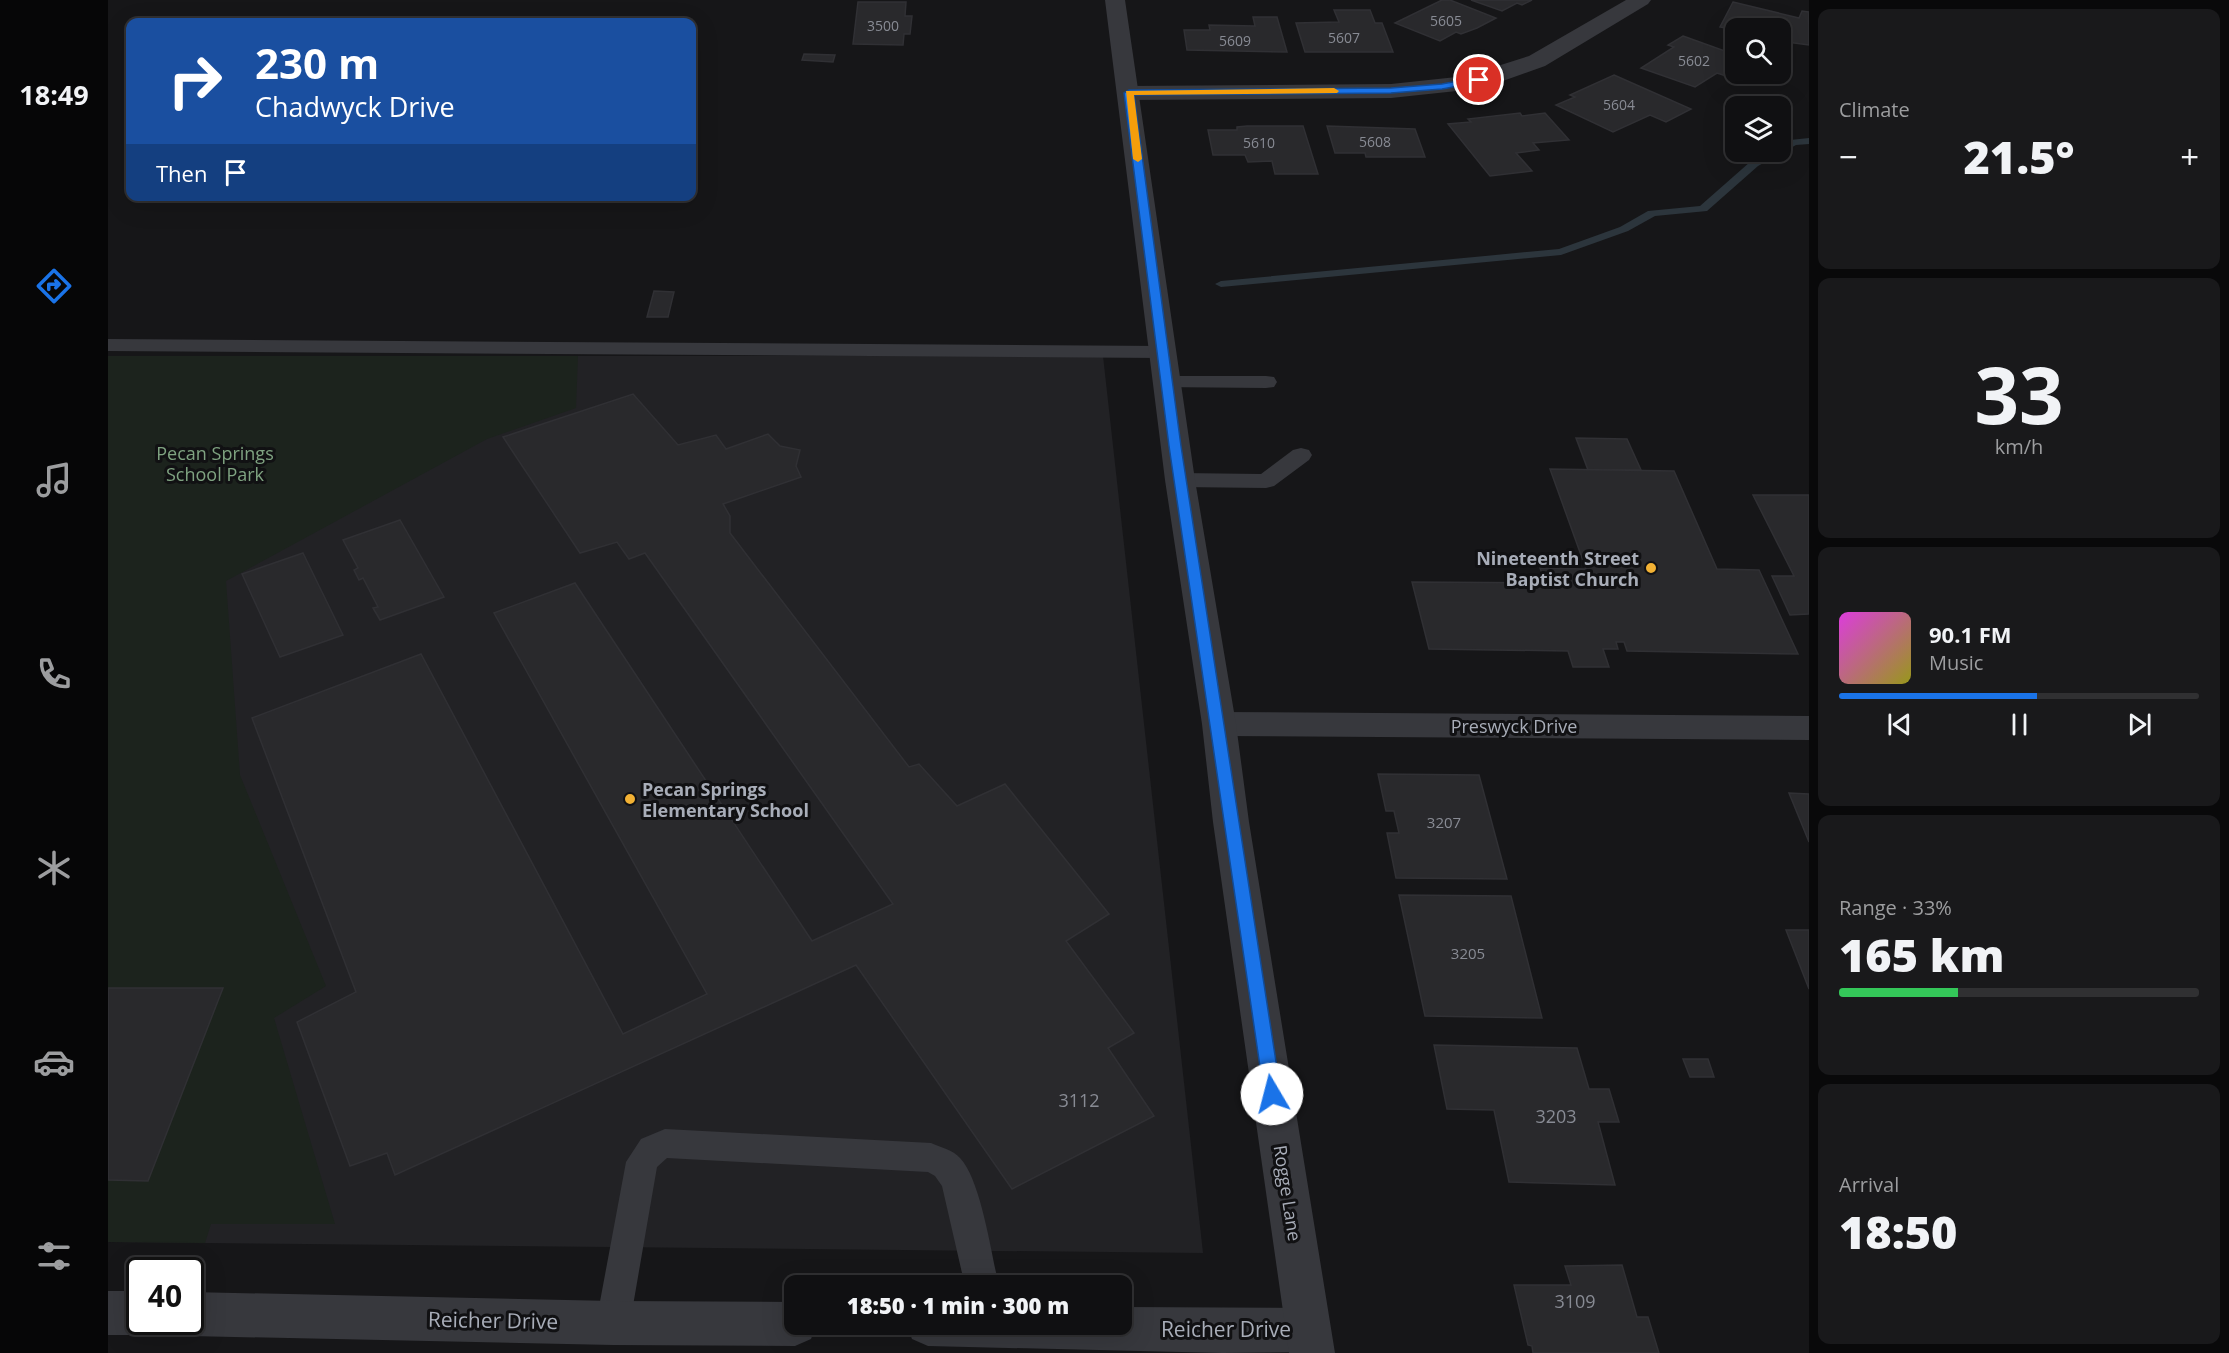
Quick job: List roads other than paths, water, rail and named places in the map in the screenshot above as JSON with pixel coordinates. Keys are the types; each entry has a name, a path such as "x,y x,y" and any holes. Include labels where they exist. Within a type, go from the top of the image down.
{"street":[{"name":"Rogge Lane","path":"1115,0 1180,480 1219,724 1310,1341"},
{"path":"1129,93 1391,91 1466,83 1508,72 1537,61 1641,0"},
{"name":"Preswyck Drive","path":"1219,724 1809,728"},
{"path":"108,1313 126,1313"},
{"name":"Reicher Drive","path":"204,1314 613,1323 784,1324"},
{"name":"Reicher Drive","path":"1132,1329 1221,1331 1310,1341"}],"lane":[{"path":"108,345 1162,352"},
{"path":"1166,382 1266,382"},
{"path":"1180,480 1266,481 1301,455"},
{"path":"613,1323 642,1162 652,1149 665,1143 931,1158 947,1166 957,1180 979,1275"}],"waterway":[{"path":"1791,144 1809,141"},
{"path":"1221,284 1561,252 1624,229 1652,213 1703,209 1758,162"}],"place":[{"name":"Nineteenth Street Baptist Church","path":"1651,568"},
{"name":"Pecan Springs Elementary School","path":"630,799"}],"park label":[{"name":"Pecan Springs School Park","path":"215,463"}]}
